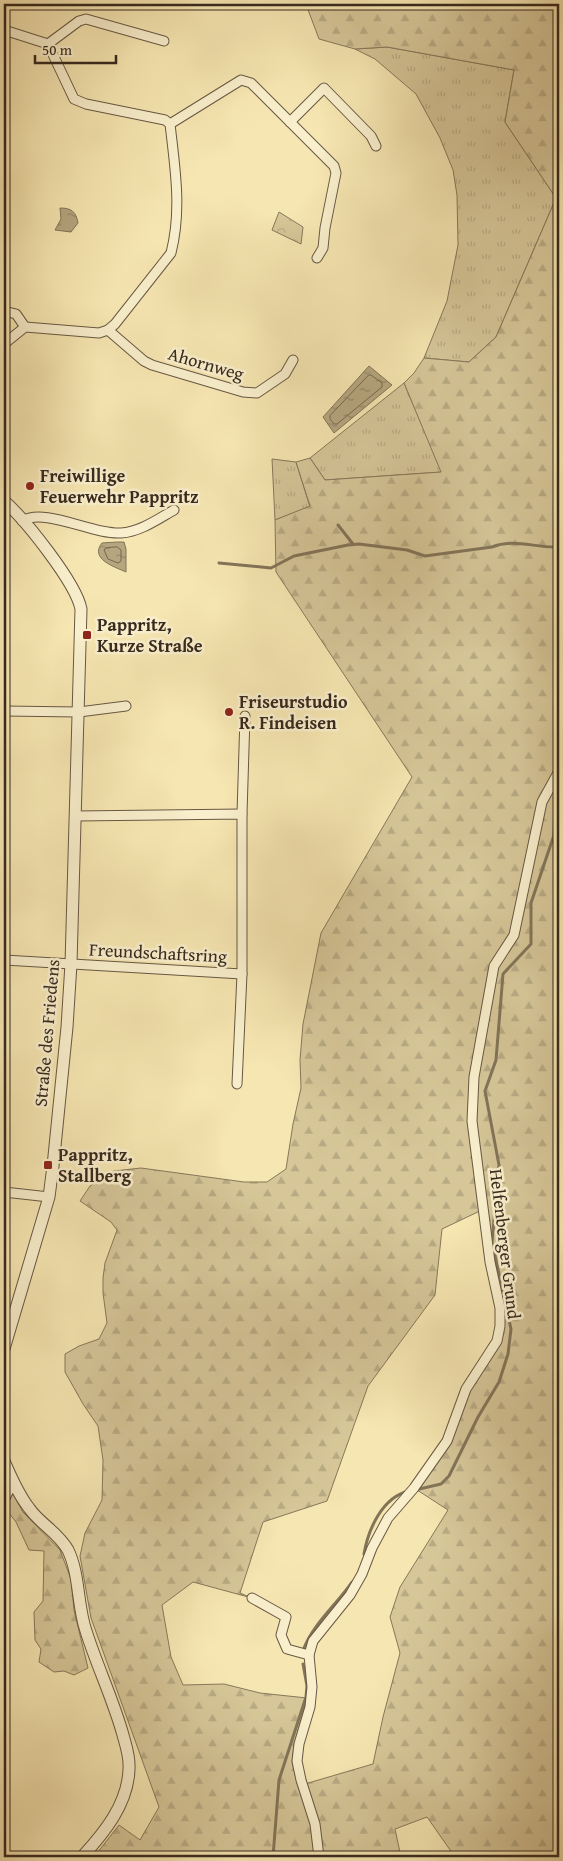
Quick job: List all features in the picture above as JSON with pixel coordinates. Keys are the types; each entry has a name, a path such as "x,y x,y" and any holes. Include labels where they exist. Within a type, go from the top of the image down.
{"street":[{"path":"48,44 79,21 86,19 164,41"},
{"path":"4,30 48,44 74,99 86,104 165,120 170,124 178,193 173,243 170,253 115,324 108,330 99,333 25,327 4,344"},
{"path":"170,124 241,80 251,83 334,166 336,173 323,248 318,258"},
{"path":"290,122 324,88 371,136 376,146"},
{"path":"4,311 16,314 25,327"},
{"name":"Ahornweg","path":"108,330 144,361 152,365 243,392 257,393 285,374 293,360"},
{"name":"Straße des Friedens","path":"4,501 70,583 82,609 71,964 67,1027 48,1197 4,1349"},
{"path":"22,521 28,518 44,517 118,534 132,532 174,510"},
{"path":"4,711 79,712 126,706"},
{"name":"Freundschaftsring","path":"237,1084 242,974 242,814 245,716"},
{"name":"Helfenberger Grund","path":"309,1655 313,1641 350,1595 388,1518 416,1486 447,1441 466,1389 497,1341 500,1326 500,1308 490,1262 472,1121 474,1077 494,966 514,935 542,802 559,771"},
{"path":"76,816 242,814"},
{"name":"Freundschaftsring","path":"4,960 242,974"},
{"path":"4,1192 48,1197"},
{"path":"4,1461 29,1509 59,1536 67,1549 76,1578 82,1619 92,1650 111,1696 128,1752 128,1783 124,1797 116,1814 105,1830 82,1857"},
{"path":"4,1500 9,1490 16,1486"},
{"path":"252,1598 286,1617 281,1635 287,1649 309,1655 312,1687 310,1707 299,1744 298,1761 301,1780 315,1824 319,1857"}],"green space":[{"path":"301,4 559,4 559,1857 455,1857 427,1817 395,1829 401,1857 94,1857 119,1825 140,1840 159,1807 91,1618 80,1556 85,1533 102,1500 103,1460 98,1426 65,1372 65,1354 79,1346 99,1339 107,1323 103,1278 105,1263 117,1230 111,1222 80,1201 90,1186 114,1171 141,1168 244,1182 267,1182 286,1169 301,1088 300,1060 303,1024 321,933 412,777 276,572 275,520 310,506 296,462 310,458 325,480 441,472 404,383 414,373 424,358 469,362 496,337 556,198 505,122 514,70 387,47 355,49 319,39 307,7","holes":["484,1209 500,1326 447,1441 414,1488 448,1510 400,1587 390,1617 400,1653 373,1764 298,1786 292,1762 294,1745 307,1698 260,1693 224,1684 183,1685 171,1657 162,1605 193,1582 252,1598 240,1593 263,1522 327,1501 368,1386 435,1295 442,1229"]},
{"path":"387,47 514,70 505,122 556,198 496,337 469,362 424,358 447,301 458,245 457,195 453,170 440,138 416,94 375,59 355,49"},
{"path":"279,212 303,227 301,244 272,230"},
{"path":"404,383 442,472 325,480 310,458"},
{"path":"272,459 296,462 310,507 275,520"},
{"path":"13,1494 23,1512 60,1550 71,1579 74,1610 88,1668 74,1675 64,1671 54,1672 39,1662 41,1649 35,1640 34,1612 43,1601 44,1551 29,1550 16,1522 4,1507"}],"water":[{"path":"60,208 73,211 76,216 78,223 71,232 55,230 61,219"},
{"path":"369,366 392,385 334,433 323,417"},
{"path":"124,542 126,549 126,572 105,562 99,554 102,543"}],"waterway":[{"path":"338,525 353,544"},
{"path":"219,563 271,568 294,556 359,544 407,550 425,556 508,543 557,547"},
{"path":"415,1490 441,1484 449,1476 478,1417 499,1382 508,1354 511,1329 492,1242 499,1165 485,1091 496,1060 503,974 531,944 531,903 554,835 555,802 559,796"},
{"path":"364,1554 373,1525 384,1507 399,1494 409,1491"},
{"path":"304,1648 314,1630 352,1582"},
{"path":"273,1857 279,1780 306,1697 307,1686 303,1664"}],"place":[{"name":"Freiwillige Feuerwehr Pappritz","path":"30,486"},
{"name":"Pappritz, Kurze Straße","path":"87,635"},
{"name":"Friseurstudio R. Findeisen","path":"229,712"},
{"name":"Pappritz, Stallberg","path":"48,1165"}]}
